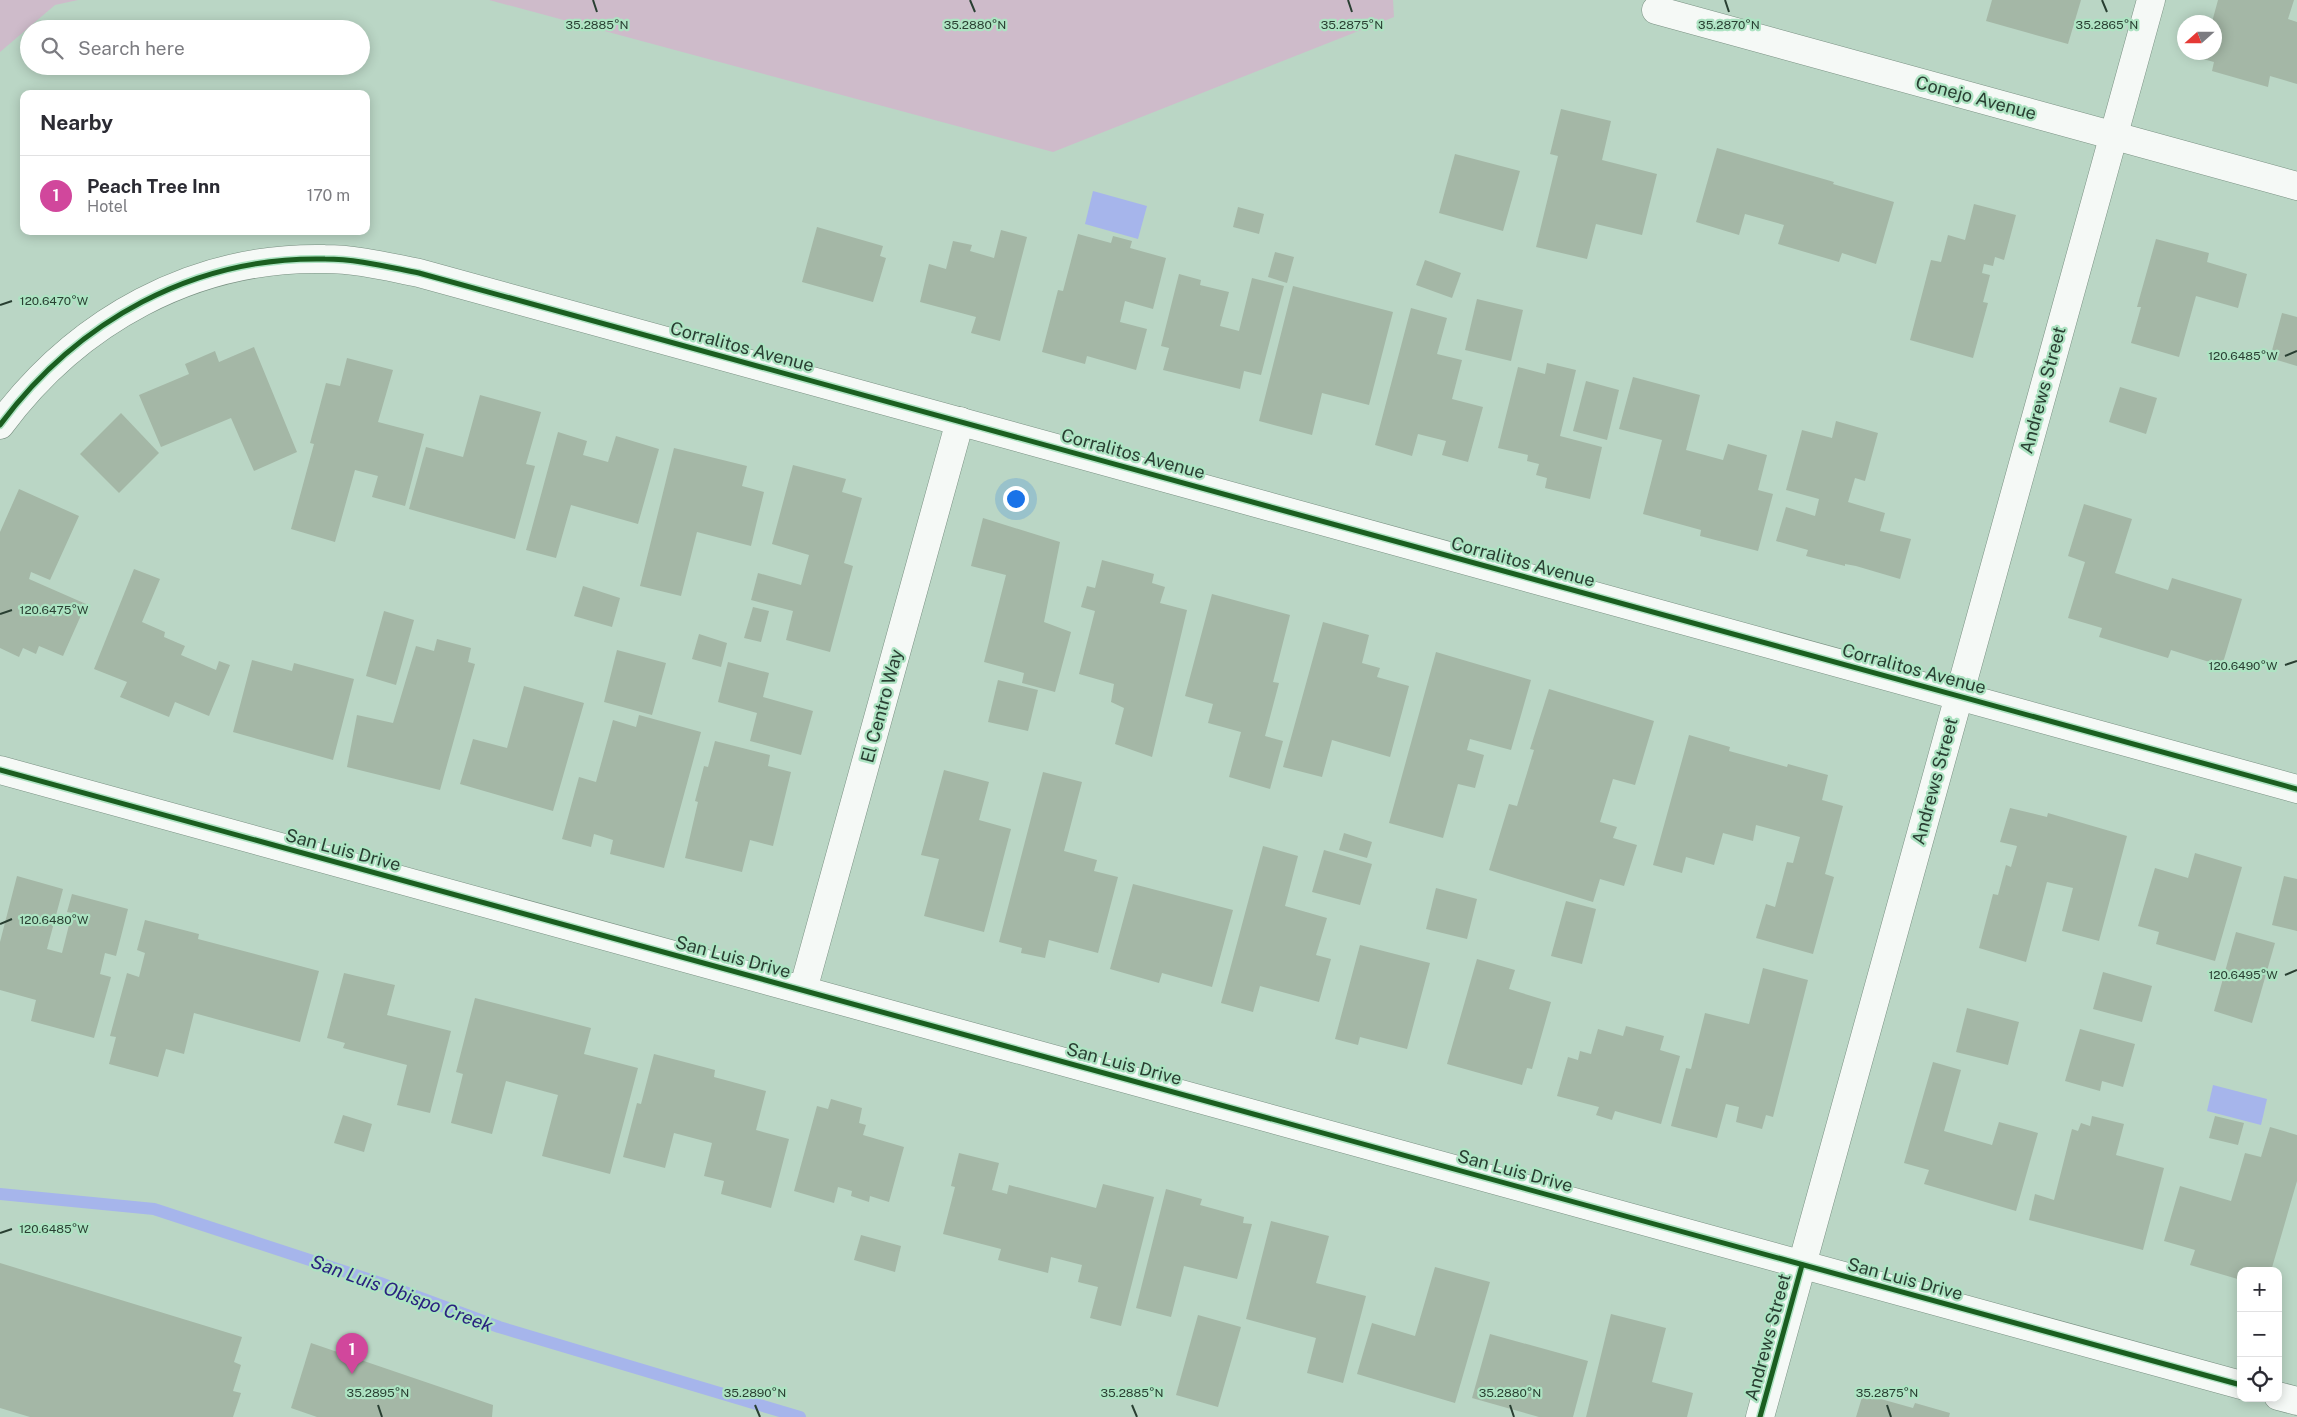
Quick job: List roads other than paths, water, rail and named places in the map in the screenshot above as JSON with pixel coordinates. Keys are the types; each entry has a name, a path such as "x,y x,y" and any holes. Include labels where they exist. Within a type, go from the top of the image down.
{"street":[{"name":"Andrews Street","path":"1760,1417 2150,0"},
{"name":"Conejo Avenue","path":"1656,10 2297,186"},
{"name":"Corralitos Avenue","path":"0,425 31,386 65,353 102,324 143,300 186,281 232,269 279,261 326,259 373,264 419,273 2297,789"},
{"name":"El Centro Way","path":"803,990 960,421"},
{"name":"San Luis Drive","path":"0,770 2237,1384"},
{"path":"2282,1397 2297,1401"}],"water":[{"path":"1093,191 1147,206 1138,239 1085,224"},
{"path":"2213,1085 2267,1099 2261,1125 2207,1111"}],"waterway":[{"name":"San Luis Obispo Creek","path":"0,1194 154,1209 380,1283 499,1327 800,1417"}],"place":[{"name":"Peach Tree Inn","path":"352,1374"}]}
